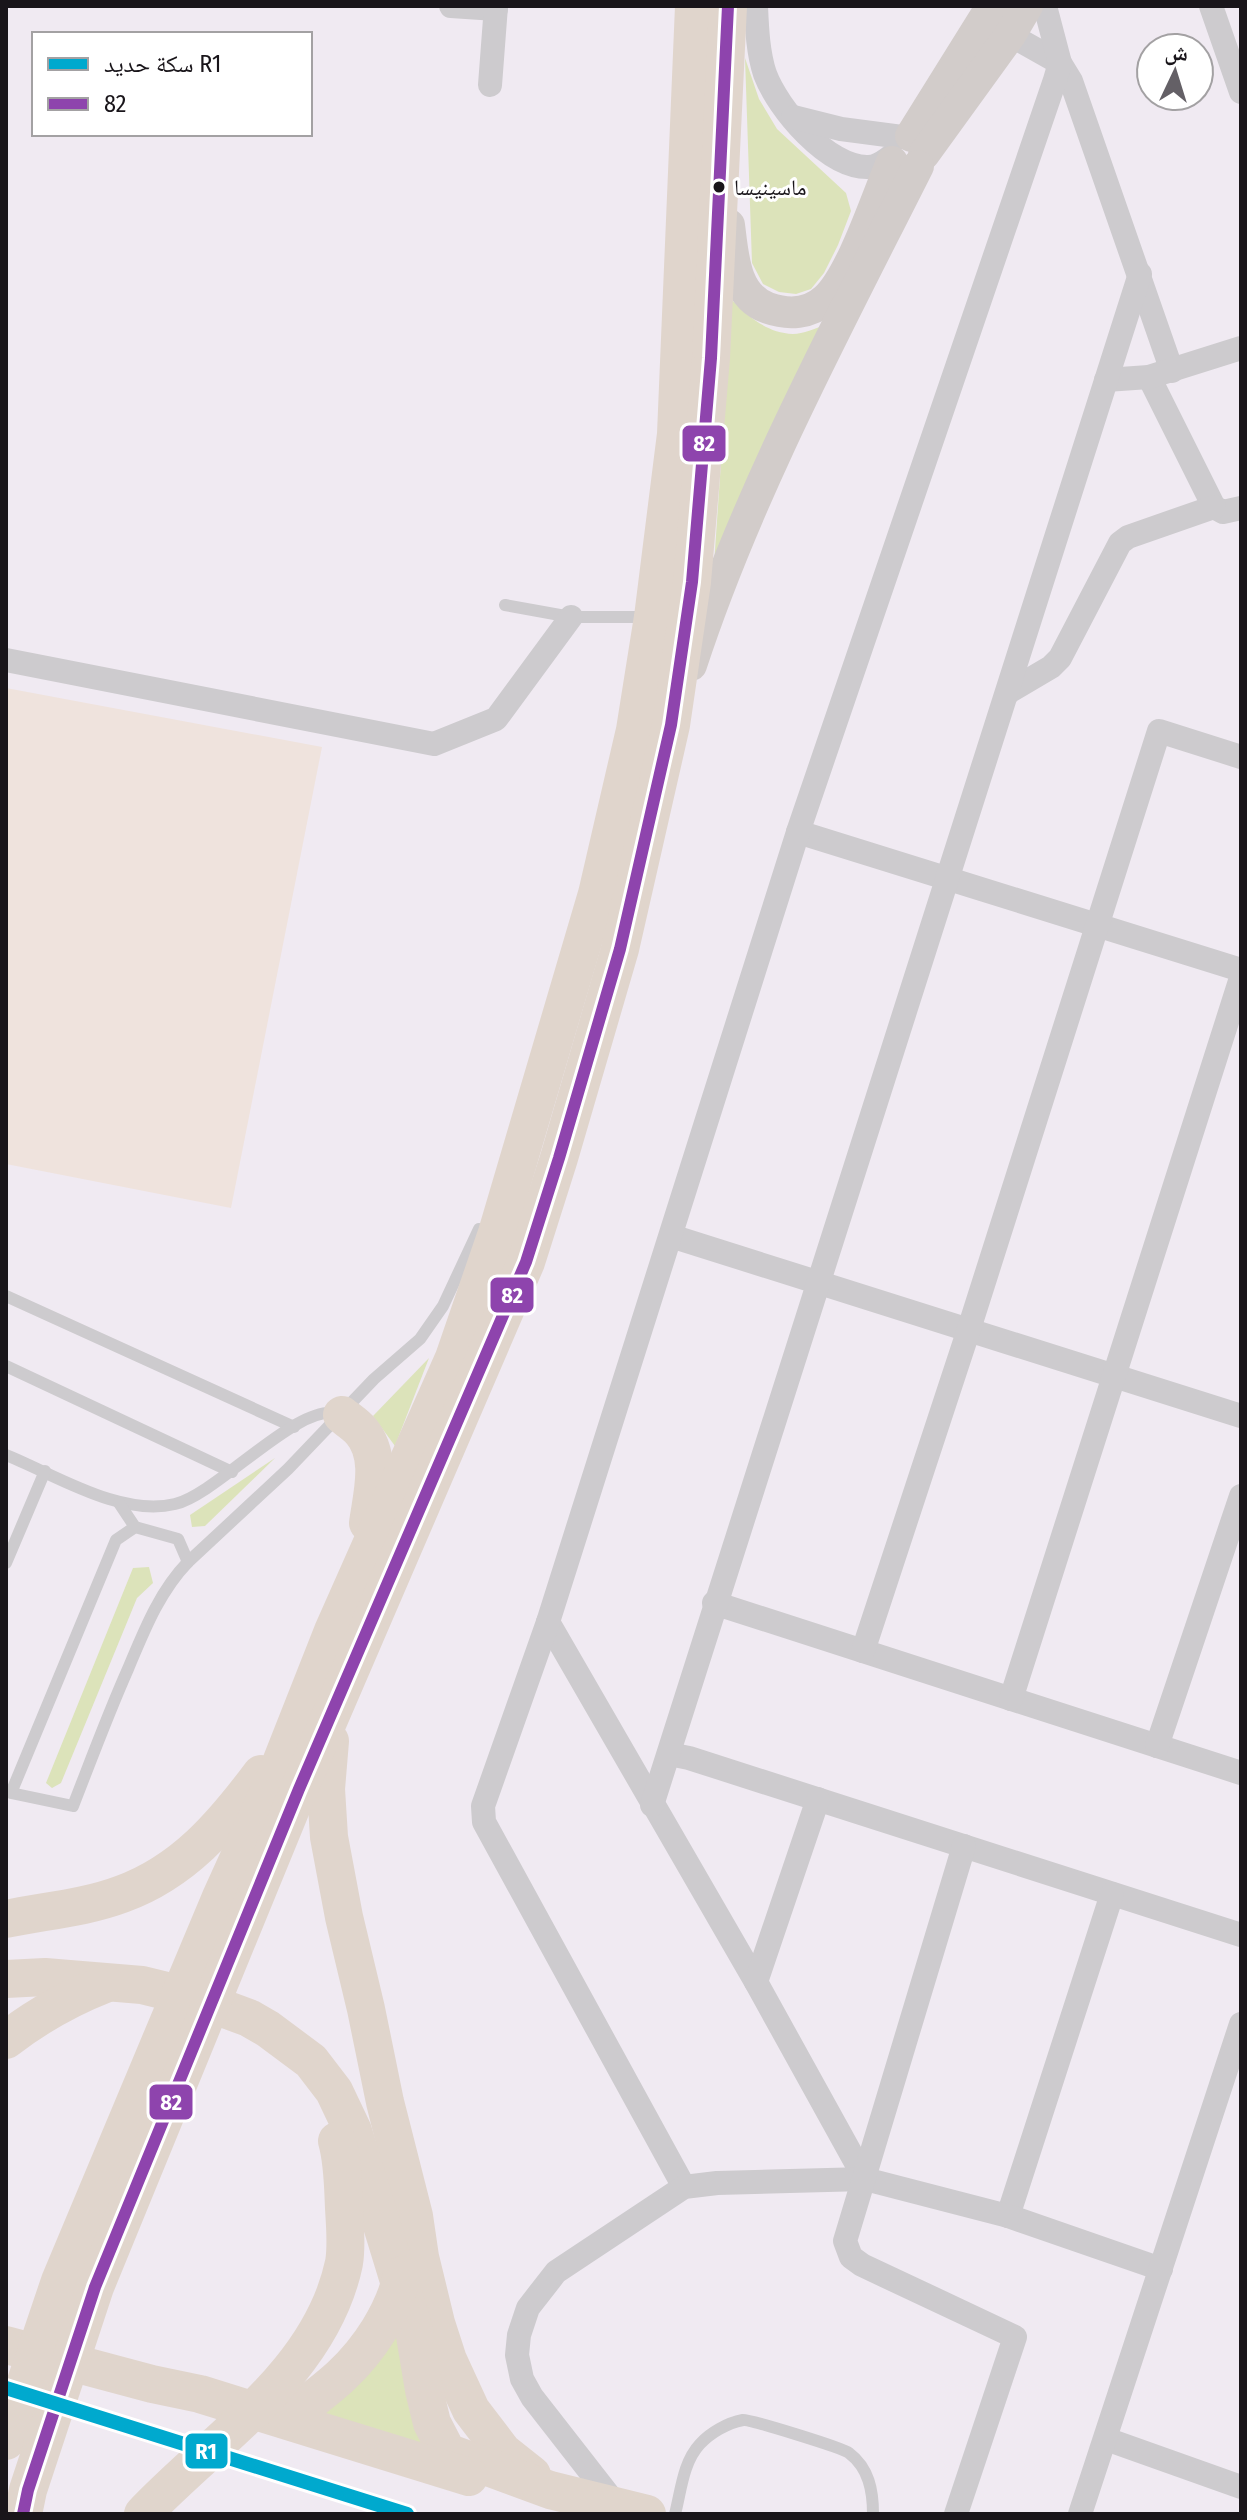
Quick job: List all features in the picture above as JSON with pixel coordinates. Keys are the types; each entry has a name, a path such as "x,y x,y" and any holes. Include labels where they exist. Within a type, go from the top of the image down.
{"highway":[{"path":"6,2441 78,2284 220,1941 294,1731 363,1560 454,1358 497,1233 593,909 635,730 676,434 694,6"},
{"path":"220,1941 343,1686 526,1262 620,949 671,725 692,582 702,491 722,167 728,6"},
{"path":"342,1415 371,1446 374,1461 363,1560"},
{"path":"343,1686 330,1740 326,1789 329,1837 344,1917 436,2323 471,2410 494,2442 550,2490"},
{"path":"6,1919 120,1895 185,1860 218,1829 294,1731"},
{"path":"8,1979 45,1977 142,1985 195,1998 249,2018 311,2061 334,2091 353,2131 414,2330 432,2423 447,2452 617,2511"},
{"path":"6,2040 57,2006 108,1983"},
{"path":"143,2514 284,2377 325,2316 338,2282 346,2243 339,2148 314,2081 286,2044"},
{"path":"287,2420 339,2379 381,2325 400,2284 414,2216"},
{"path":"25,2502 78,2284"},
{"path":"6,2345 200,2394 617,2511"}],"main road":[{"path":"722,167 734,266 739,281 762,306 790,313 814,307 826,299 840,281 906,152 992,6"},
{"path":"671,725 700,637 760,491 848,304 906,152 1010,35 1027,6"}],"street":[{"path":"451,6 496,8 490,85"},
{"path":"756,6 758,43 765,73 778,101 811,139 851,164 869,167 906,152"},
{"path":"1045,6 1060,63 1071,81 1140,274 1161,374 1214,507 1223,512 1241,508"},
{"path":"1211,6 1241,92"},
{"path":"1010,35 1060,63"},
{"path":"684,2187 484,1822 483,1806 548,1622 798,832 1060,63"},
{"path":"793,117 841,129 906,152"},
{"path":"652,1805 1140,274"},
{"path":"1106,380 1161,374 1241,348"},
{"path":"1007,693 1051,667 1060,658 1120,543 1128,537 1214,507"},
{"path":"6,660 434,744 496,719 571,617"},
{"path":"863,1651 1159,731 1241,757"},
{"path":"798,832 1241,970"},
{"path":"1011,1699 1241,978"},
{"path":"671,1236 1241,1416"},
{"path":"1157,1746 1241,1496"},
{"path":"714,1603 1241,1773"},
{"path":"548,1622 756,1982 865,2179"},
{"path":"669,1754 1241,1935"},
{"path":"756,1982 818,1799"},
{"path":"956,2514 1015,2337 862,2265 851,2257 845,2241 964,1846"},
{"path":"1008,2216 1112,1894"},
{"path":"1080,2514 1241,2024"},
{"path":"617,2511 532,2397 522,2379 517,2355 519,2335 528,2308 556,2272 684,2187 717,2183 865,2179 1008,2216 1161,2269"},
{"path":"1106,2439 1241,2487"}],"lane":[{"path":"505,605 571,617 653,617"},
{"path":"495,1195 539,1094"},
{"path":"135,1527 116,1540 11,1793 73,1806 145,1628 170,1581 288,1469 374,1379 420,1339 443,1306 482,1224"},
{"path":"6,1296 294,1427"},
{"path":"6,1366 232,1472"},
{"path":"6,1455 119,1503 152,1506 176,1504 205,1490 261,1447 316,1415 331,1411 342,1415"},
{"path":"6,1563 45,1471"},
{"path":"119,1503 135,1527 178,1539 188,1562"},
{"path":"675,2514 689,2459 700,2444 720,2428 745,2420 848,2452 866,2472 873,2492 873,2514"}],"shaded area":[{"path":"6,688 322,747 231,1208 6,1164"}],"green space":[{"path":"745,58 759,99 777,129 846,193 851,211 824,273 811,289 796,294 779,292 763,284 752,263"},
{"path":"732,300 752,318 775,331 797,334 825,325 714,565"},
{"path":"429,1358 395,1446 373,1416"},
{"path":"275,1458 205,1526 192,1527 190,1515"},
{"path":"149,1567 153,1583 137,1598 61,1783 52,1788 46,1783 133,1568"},
{"path":"398,2328 423,2449 312,2413"}],"rail line":[{"name":"R1","path":"6,2388 407,2514"}],"transit line":[{"name":"82","path":"23,2514 28,2490 95,2287 299,1789 526,1262 620,949 671,725 692,582 711,358 728,6"}],"place":[{"name":"ماسينيسا","path":"719,187"}]}
